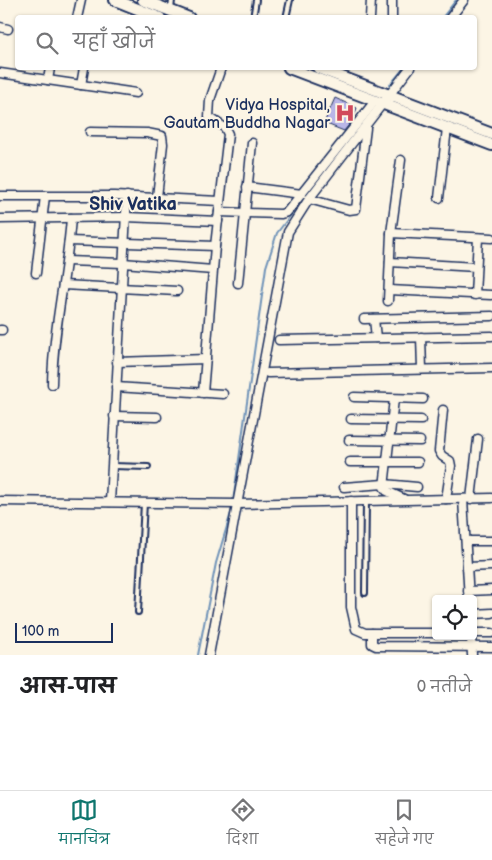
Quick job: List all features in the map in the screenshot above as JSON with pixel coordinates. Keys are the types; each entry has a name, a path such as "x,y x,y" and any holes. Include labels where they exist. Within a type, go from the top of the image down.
{"street":[{"path":"78,15 81,0"},
{"path":"115,0 152,15"},
{"path":"143,0 171,5 185,15"},
{"path":"370,0 370,15"},
{"path":"392,0 392,15"},
{"path":"452,15 464,0"},
{"path":"24,76 25,70"},
{"path":"48,80 50,70"},
{"path":"81,85 84,70"},
{"path":"203,393 215,246 228,134 222,126 212,121 209,113 213,88 219,70"},
{"path":"295,70 492,134"},
{"path":"322,70 446,128 492,144"},
{"path":"219,212 284,213 408,70"},
{"path":"0,73 136,93"},
{"path":"209,655 234,504 288,232 309,200 366,128 383,100"},
{"path":"309,200 349,210 356,209 366,128"},
{"path":"439,198 446,128"},
{"path":"90,132 147,133 162,136 163,144 157,197"},
{"path":"238,284 252,143"},
{"path":"388,301 391,232 401,160"},
{"path":"247,187 302,194"},
{"path":"0,196 127,196 220,201"},
{"path":"36,273 45,196"},
{"path":"110,502 127,196"},
{"path":"0,219 42,220 126,217 218,222"},
{"path":"52,384 53,346 67,261 71,218"},
{"path":"391,232 492,238"},
{"path":"475,295 478,238"},
{"path":"69,241 124,241 215,246"},
{"path":"67,261 213,270"},
{"path":"390,262 476,267"},
{"path":"63,285 177,291"},
{"path":"389,290 491,295"},
{"path":"364,319 492,316"},
{"path":"374,319 376,338"},
{"path":"278,340 492,336"},
{"path":"421,337 422,369"},
{"path":"117,362 206,359"},
{"path":"268,373 492,368"},
{"path":"116,387 223,394"},
{"path":"354,397 423,399"},
{"path":"394,399 384,484 387,491 405,500"},
{"path":"442,410 439,451 451,463 446,499"},
{"path":"114,416 157,417"},
{"path":"351,419 422,420"},
{"path":"478,439 467,499 468,595 492,590"},
{"path":"349,440 420,441"},
{"path":"350,462 418,462"},
{"path":"344,487 384,484 417,487"},
{"path":"0,501 234,504 492,498"},
{"path":"351,502 352,612 358,632 432,633"},
{"path":"466,541 492,541"},
{"path":"467,567 492,566"},
{"path":"477,614 492,613"},
{"path":"372,633 372,644 376,646 472,652 492,647"},
{"path":"416,647 417,633"},
{"path":"477,633 492,633"}],"lane":[{"path":"253,15 256,0"},
{"path":"287,15 290,0"},
{"path":"112,466 148,467"},
{"path":"364,593 366,501"},
{"path":"138,612 144,503"}],"building":[{"path":"335,98 357,108 352,121 344,131 324,123"}],"waterway":[{"path":"444,15 456,0"},
{"path":"390,85 402,70"},
{"path":"233,502 266,267 277,233 330,164"},
{"path":"198,655 216,563 233,506"}],"place":[{"name":"Vidya Hospital, Gautam Buddha Nagar","path":"345,113"}],"district":[{"name":"Shiv Vatika","path":"133,204"}]}
